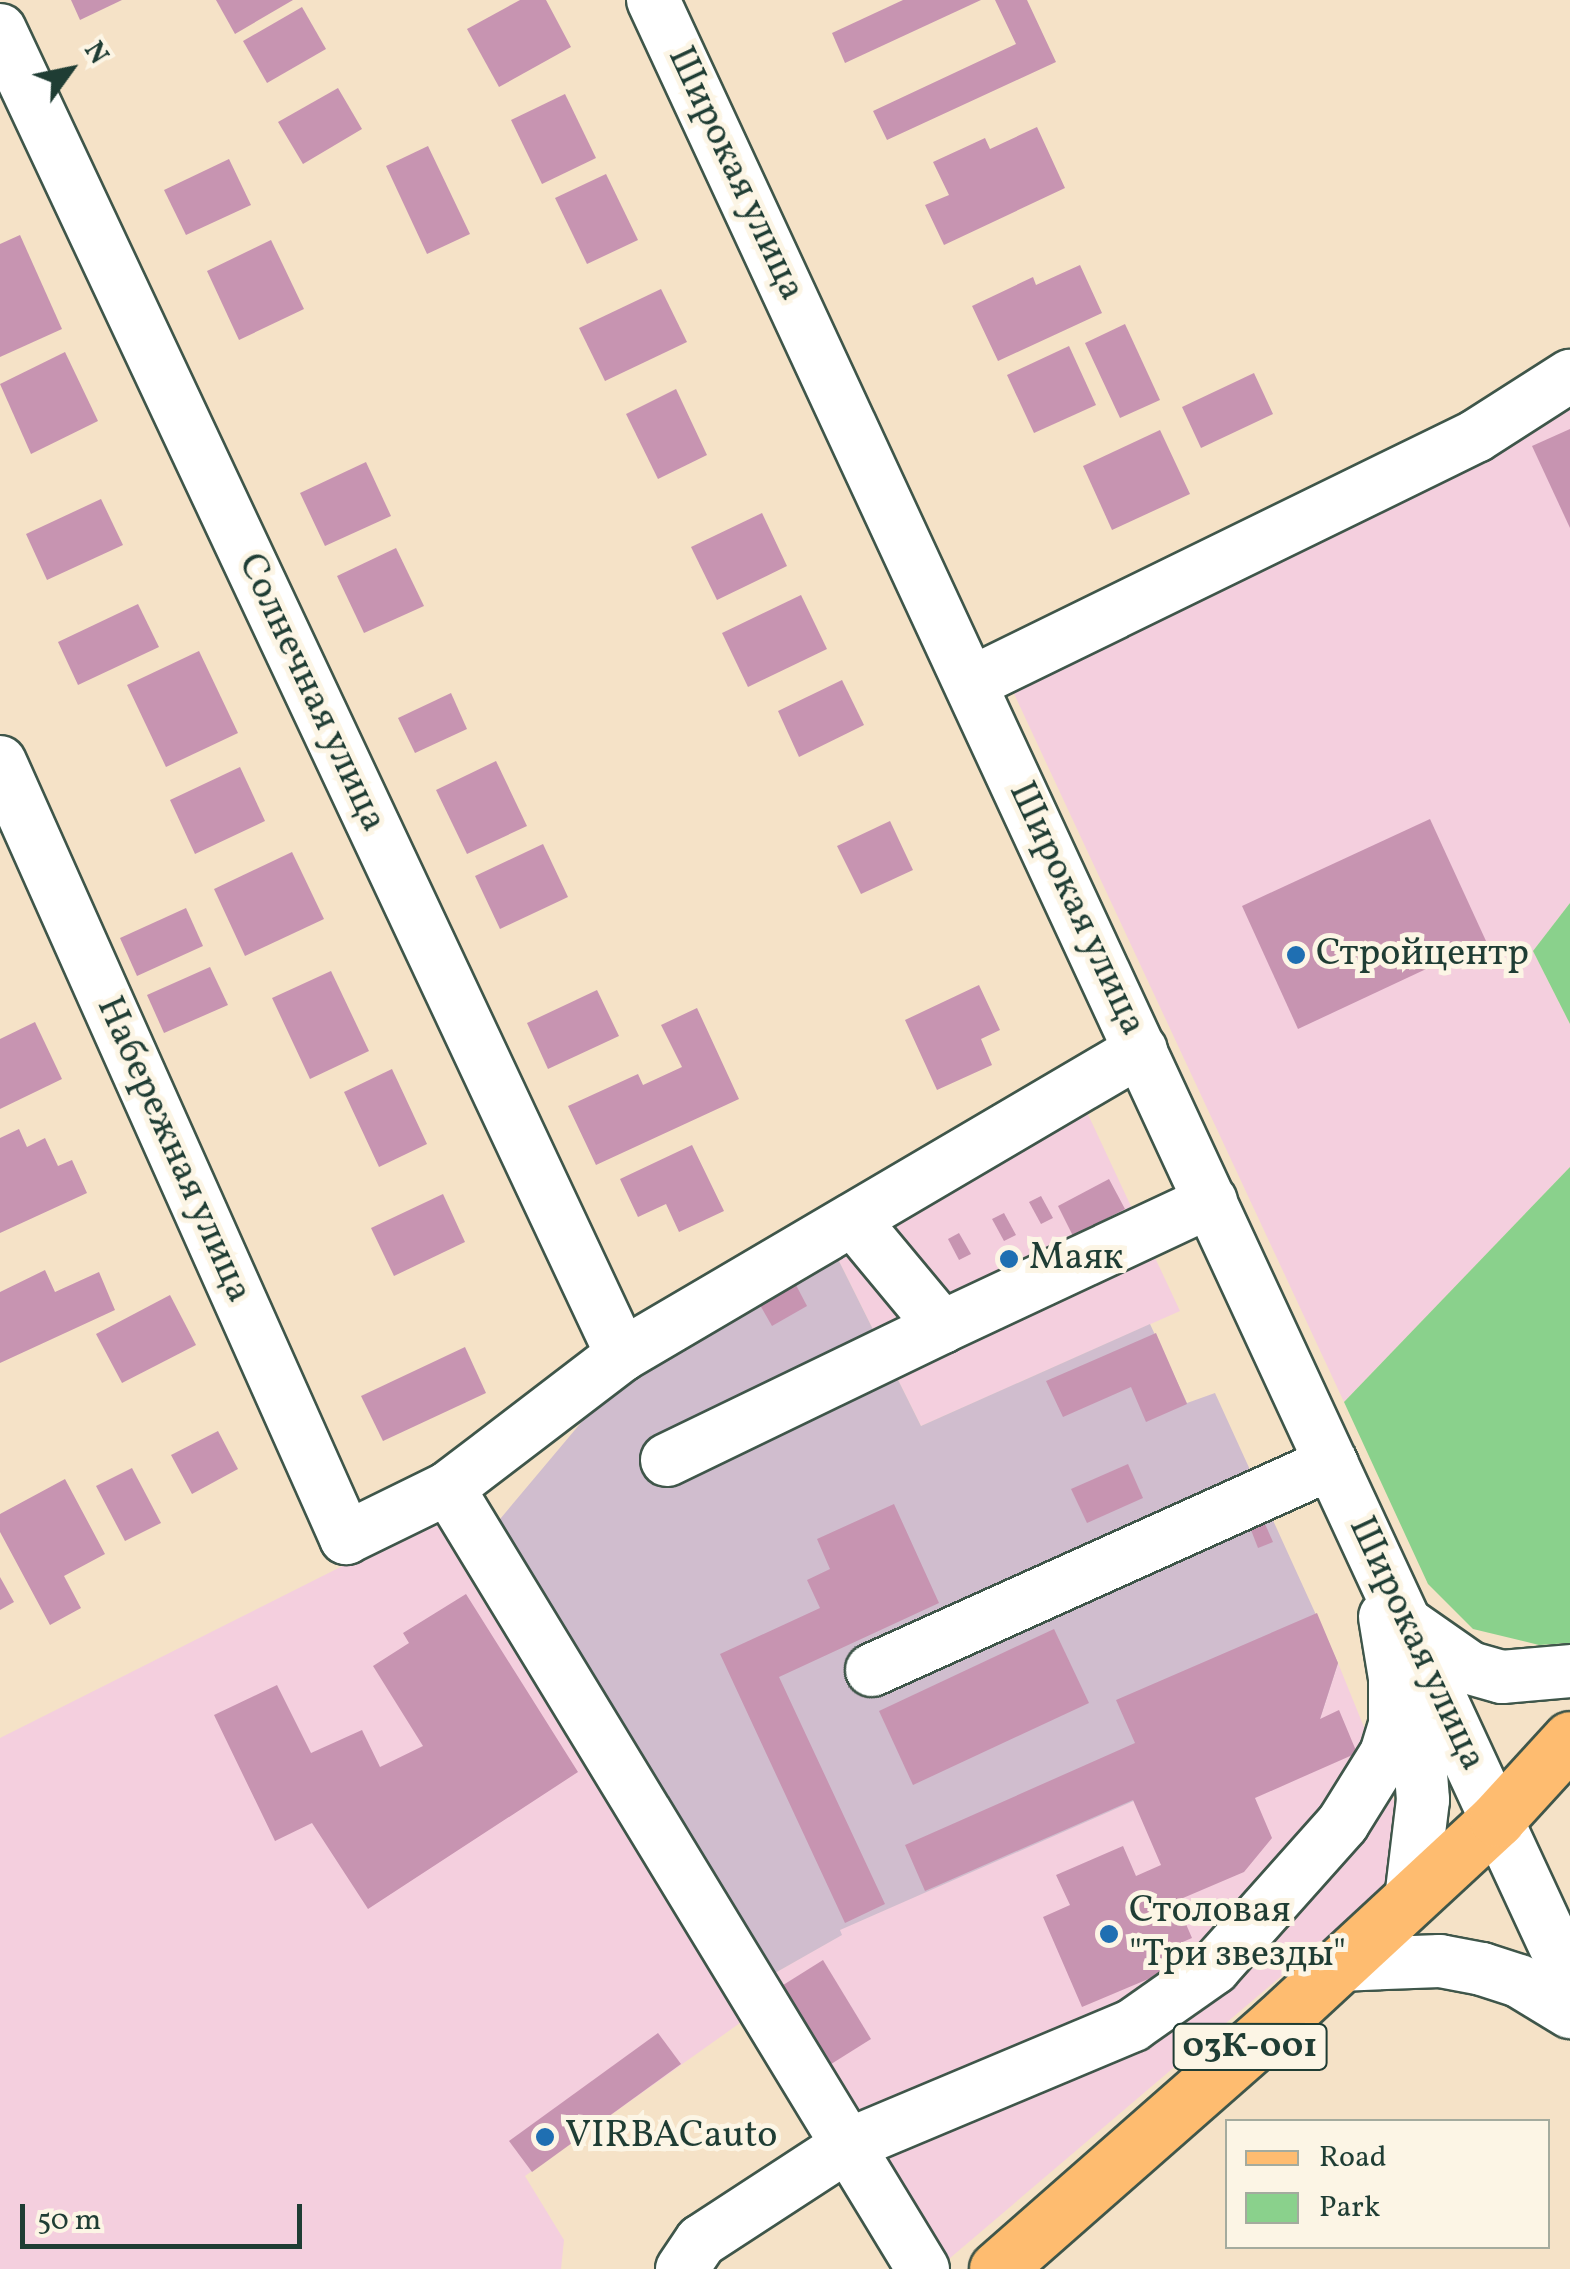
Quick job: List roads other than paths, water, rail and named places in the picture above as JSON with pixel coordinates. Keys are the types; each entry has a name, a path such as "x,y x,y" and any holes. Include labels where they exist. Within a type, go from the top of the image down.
{"main road":[{"name":"03К-001","path":"997,2269 1497,1819 1570,1739"}],"street":[{"name":"Широкая улица","path":"653,0 973,682 1570,1978"},
{"name":"Солнечная улица","path":"0,30 622,1355"},
{"path":"973,682 1476,436 1570,376"},
{"name":"Набережная улица","path":"0,762 346,1538 448,1488"},
{"path":"924,2269 448,1488 622,1355 1141,1050"},
{"path":"667,1460 1211,1201"},
{"path":"854,1221 942,1327"},
{"path":"872,1670 1332,1463"},
{"path":"682,2269 701,2242 848,2144 1134,2025 1214,1968 1343,1823 1386,1754 1395,1724 1395,1678 1375,1556"},
{"path":"1405,1622 1444,1654 1470,1668 1502,1677 1570,1671"},
{"path":"1405,1622 1424,1800 1410,1899"},
{"path":"1339,1965 1440,1961 1482,1969 1519,1982 1570,2012"}],"place":[{"name":"Стройцентр","path":"1296,955"},
{"name":"Маяк","path":"1009,1259"},
{"name":"Столовая \"Три звезды\"","path":"1109,1934"},
{"name":"VIRBACauto","path":"545,2137"}]}
